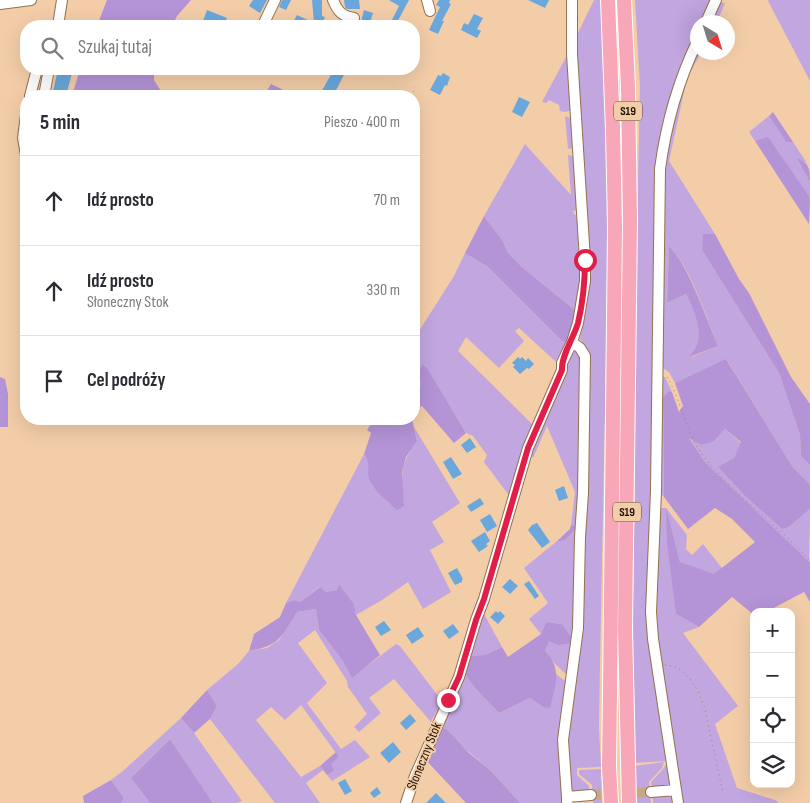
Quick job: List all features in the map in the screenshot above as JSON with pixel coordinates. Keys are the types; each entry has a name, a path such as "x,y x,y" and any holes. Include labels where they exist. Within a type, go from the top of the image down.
{"highway":[{"name":"S19","path":"608,0 615,227 609,767 611,803"},
{"name":"S19","path":"624,0 628,87 630,221 625,629 629,803"}],"street":[{"path":"0,4 31,0"},
{"path":"265,20 276,0"},
{"path":"333,0 337,10 344,16 354,18"},
{"path":"427,0 430,11"},
{"name":"Słoneczny Stok","path":"406,803 415,776 459,677 528,448 562,370 562,364 572,342 582,304 585,260 574,94 572,0"},
{"path":"709,15 716,0"},
{"path":"53,20 62,3"},
{"path":"59,20 62,3"},
{"path":"678,803 657,666 651,612 656,491 660,169 663,144 670,118 683,73 690,58"},
{"path":"32,90 35,75"},
{"path":"45,90 48,75"},
{"path":"572,342 580,348 585,356 583,493 578,628 563,740 567,800 591,795"},
{"path":"651,792 676,790"}],"path":[{"path":"657,371 666,375 673,387 703,456 810,562"},
{"path":"657,666 667,664 676,666 683,671 700,696 705,709 724,793"}],"shaded area":[{"path":"107,0 191,0 175,20 99,20"},
{"path":"594,0 602,0 607,132 607,264 599,728 601,767 577,768 577,775 589,786 589,792 574,792 569,784 567,731 575,674 588,352 580,339 588,297 589,265 575,39"},
{"path":"635,0 713,0 706,15 690,15 690,51 676,84 662,135 650,555 671,780 670,785 666,788 652,790 651,782 668,761 634,763 632,663 635,477 634,377 640,86"},
{"path":"810,0 810,81 768,1"},
{"path":"719,2 725,3 720,15 712,15"},
{"path":"566,57 568,57 572,110 565,112 560,111 559,105 549,100 546,103 542,102"},
{"path":"694,60 697,60 687,78 669,161 715,234 704,234 702,250 779,373 800,435 801,456 810,465 810,485 792,466 727,360 675,383 669,372 661,367 665,243 662,239 663,184 667,146 684,78","holes":["669,248 683,265 697,293 718,346 691,357 698,341 697,317 686,294 667,303"]},
{"path":"78,75 154,75 154,80 160,90 74,90"},
{"path":"271,84 284,90 268,90"},
{"path":"773,112 793,142 786,142 769,116"},
{"path":"565,116 572,121 573,148 568,149"},
{"path":"769,116 786,142 793,142 807,163 798,159 810,182 810,201 809,196 768,138 755,141 749,132"},
{"path":"768,137 809,196 809,224 755,141"},
{"path":"525,144 571,195 568,155 575,157 578,210 573,211 575,215 579,216 581,245 577,247 581,250 577,312 522,267 508,253 502,240 484,216"},
{"path":"797,158 805,162 808,167 810,182"},
{"path":"484,216 502,240 508,253 522,267 577,312 567,343 562,341 488,267 465,253"},
{"path":"703,234 715,234 739,279 749,293 791,377 810,404 810,465 801,456 800,435 779,373 702,250"},
{"path":"669,247 676,254 690,278 718,346 689,357 698,342 698,326 686,294 667,303"},
{"path":"465,253 488,267 562,341 567,343 560,360 555,361 519,328 515,331 524,341 499,368 466,337 458,351 533,425 511,498 484,462 487,455 473,436 466,433 428,369 424,365 420,370 420,330 454,276"},
{"path":"575,351 579,353 581,360 579,490 575,526 571,525 575,492 547,426 533,458 531,454 571,354"},
{"path":"726,359 792,466 810,485 810,509 789,527 782,529 745,496 718,467 734,458 741,442 725,429 713,442 701,445 689,438 705,462 810,561 810,602 804,592 774,608 750,608 750,612 732,597 699,627 676,614 667,543 666,508 680,562 714,574 755,542 732,519 715,508 688,529 664,497 663,398 668,391 672,392 679,412 683,406 675,383"},
{"path":"423,364 428,369 466,433 454,443 422,406 420,408 420,369"},
{"path":"661,376 665,377 672,392 668,391 663,398 664,497 659,491"},
{"path":"0,377 5,379 8,394 8,427 0,427"},
{"path":"370,425 413,425 417,441 406,457 402,472 404,506 397,510 378,493 369,477 368,462 364,454 371,433 367,430"},
{"path":"414,427 460,503 432,522 444,542 430,550 451,592 423,609 408,582 356,615 354,604 339,584 337,590 326,592 319,587 300,602 294,600 286,603 364,454 386,501 397,509 404,506 403,472 407,458 417,441"},
{"path":"725,429 741,443 734,458 719,468 745,496 782,529 789,527 810,509 809,563 705,462 689,437 701,445 713,442"},
{"path":"661,508 666,508 687,535 686,549 692,555 703,544 722,568 714,575 680,562 666,511 676,614 699,627 683,633 738,706 715,724 737,788 779,803 681,803 657,628 656,562"},
{"path":"571,525 575,526 575,530 565,540 556,542 570,529"},
{"path":"575,530 574,543 578,548 573,639 562,624 546,622 541,634 529,619 548,603 524,568 556,542 565,540"},
{"path":"339,584 354,604 356,615 380,655 352,678 343,661 319,630 316,609 297,612 279,639 268,646 249,651 254,634 280,617 286,603 294,600 300,602 320,587 326,592 337,590"},
{"path":"316,609 319,630 343,661 352,677 396,644 400,646 442,701 431,722 394,679 369,698 381,713 359,732 354,727 367,714 348,687 347,681 315,630 298,643 327,683 307,703 341,749 355,740 370,757 332,781 327,775 334,771 330,764 339,757 301,705 285,720 271,707 256,720 301,777 320,766 323,770 306,783 320,803 275,803 210,719 217,706 207,690 238,664 249,651 267,648 279,640 297,612"},
{"path":"483,612 502,647 485,655 470,656"},
{"path":"546,622 562,624 573,639 572,643 559,645 549,641 545,651 551,658 556,671 550,708 543,707 530,698 499,713 463,672 470,656 485,655 502,647 508,657 541,634"},
{"path":"549,640 572,643 568,673 566,674 556,665 545,651"},
{"path":"463,672 499,713 530,698 543,707 556,679 556,674 565,681 558,744 564,803 520,803 491,771 440,727"},
{"path":"207,690 217,706 210,719 194,733 181,718"},
{"path":"181,718 194,733 242,801 237,803 213,803 170,739 131,778 150,803 121,803 124,798 111,780"},
{"path":"440,727 447,730 469,753 491,771 520,803 466,803 425,759"},
{"path":"170,739 213,803 150,803 131,778"},
{"path":"336,752 339,757 331,764 334,771 327,775 320,766"},
{"path":"664,762 662,768 649,782 651,803 636,803 634,766"},
{"path":"601,769 602,803 593,803 592,785 579,774 579,770"},
{"path":"111,780 124,798 121,803 84,803 83,796"},
{"path":"652,794 666,794 675,798 675,803 653,803"}],"building":[{"path":"253,0 267,0 260,13 249,6"},
{"path":"282,0 291,0 286,10 279,7"},
{"path":"312,0 322,0 322,16 325,17 324,20 314,20"},
{"path":"344,0 359,0 360,9 347,9"},
{"path":"389,0 409,0 398,20 392,20 399,6"},
{"path":"439,0 450,0 449,3 451,4 438,34 429,30 440,7 436,5"},
{"path":"528,0 549,0 545,8"},
{"path":"207,10 227,18 226,20 203,20"},
{"path":"364,10 373,13 371,20 362,20"},
{"path":"474,14 483,18 477,29 481,31 477,38 461,30 464,23 468,25"},
{"path":"297,15 308,20 294,20"},
{"path":"443,73 450,77 447,86 445,85 440,95 430,90 438,75 441,76"},
{"path":"57,75 71,75 68,90 53,90"},
{"path":"331,75 344,75 336,90 322,90"},
{"path":"519,97 530,102 522,117 512,112"},
{"path":"518,357 520,359 522,357 526,361 528,358 534,364 520,374 513,367 515,365 512,363"},
{"path":"470,438 476,447 467,453 461,445"},
{"path":"451,457 462,474 453,479 443,462"},
{"path":"564,486 568,498 559,501 555,490"},
{"path":"480,498 484,504 471,512 467,506"},
{"path":"490,514 497,526 487,532 480,520"},
{"path":"537,523 550,542 542,548 528,530"},
{"path":"485,532 490,541 486,544 488,546 479,552 471,541"},
{"path":"457,568 463,579 462,582 455,585 448,573"},
{"path":"510,579 518,586 510,594 502,587"},
{"path":"529,581 539,596 535,599 524,584"},
{"path":"496,611 498,613 500,611 505,616 498,624 490,617"},
{"path":"384,621 391,630 381,636 375,627"},
{"path":"453,624 459,632 449,639 443,631"},
{"path":"418,627 424,636 412,644 406,635"},
{"path":"410,714 416,721 406,730 400,723"},
{"path":"393,742 401,752 389,763 380,753"},
{"path":"345,779 352,791 345,795 338,783"},
{"path":"377,787 381,793 374,798 370,793"},
{"path":"436,793 446,803 426,803"}],"tunnel":[{"path":"591,795 651,792"}],"route":[{"path":"448,700 467,654 528,448 562,370 562,364 578,324 585,281 585,260"}]}
